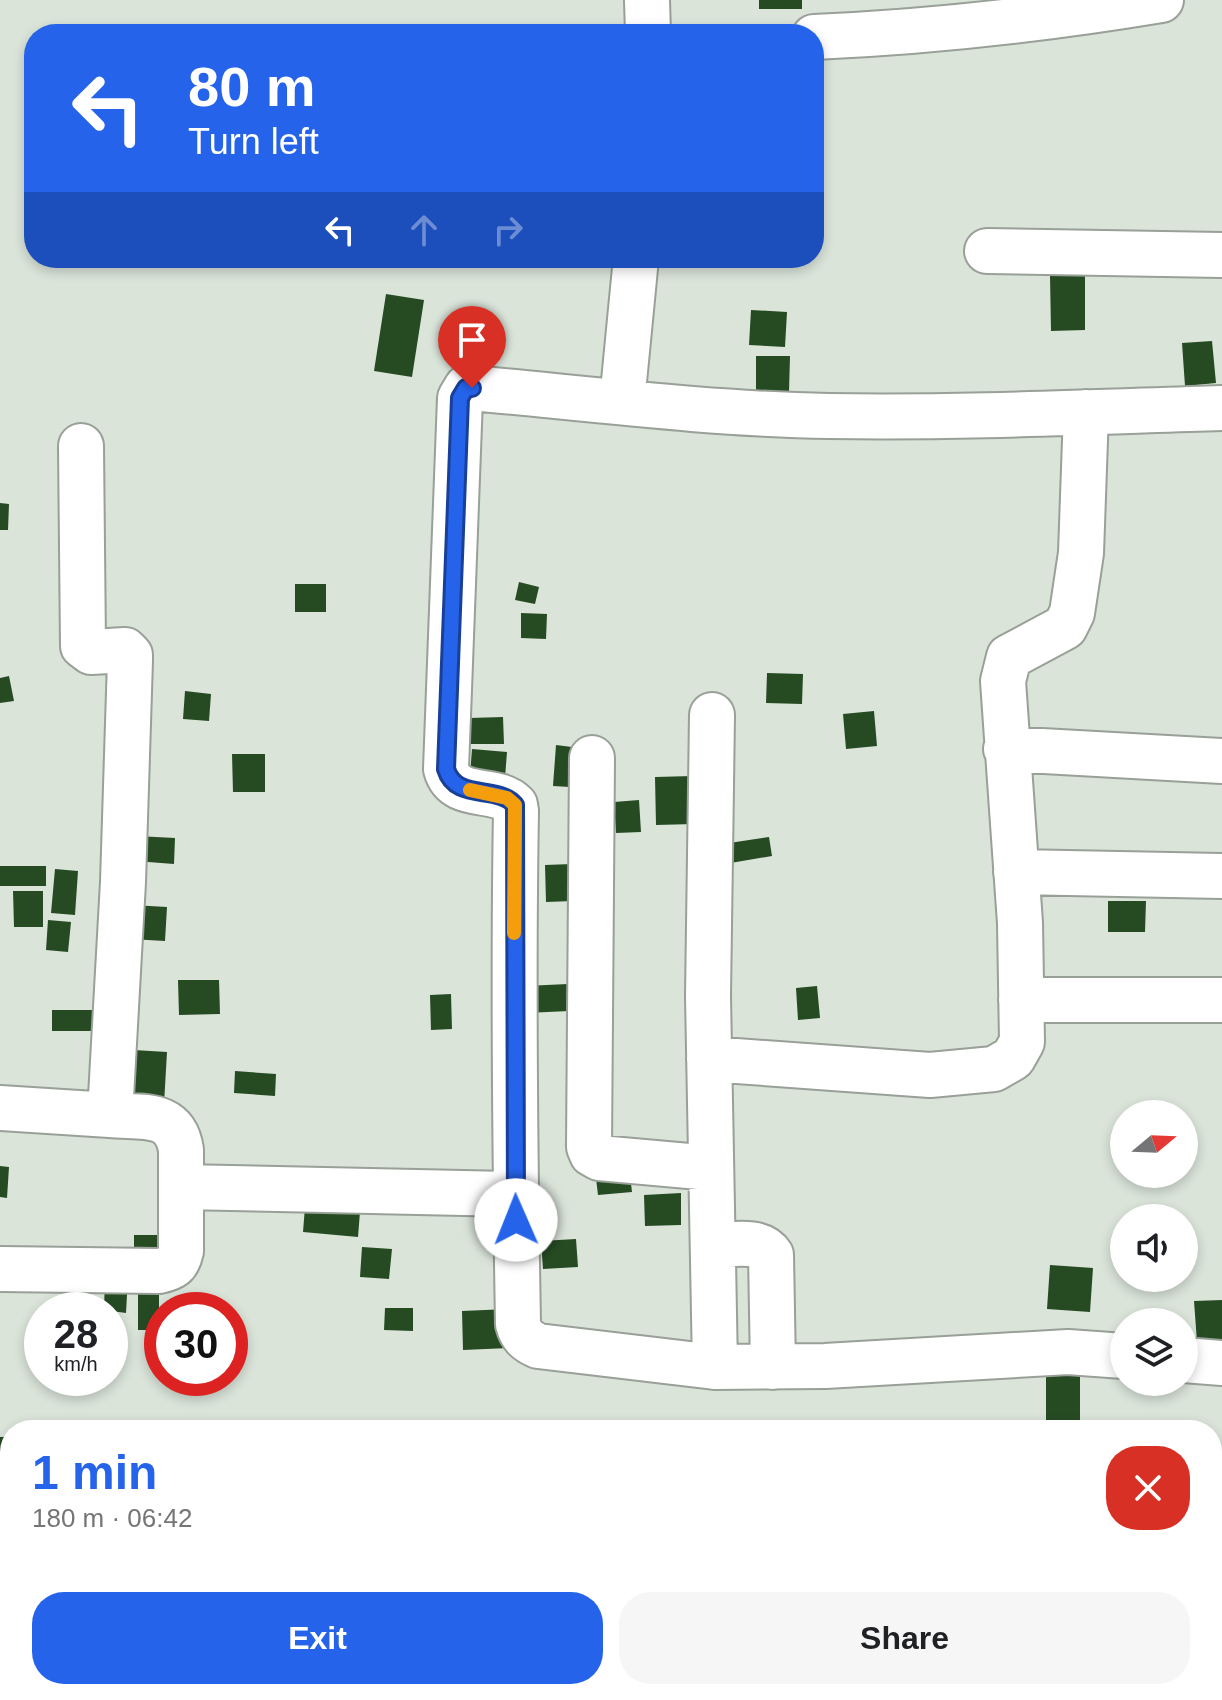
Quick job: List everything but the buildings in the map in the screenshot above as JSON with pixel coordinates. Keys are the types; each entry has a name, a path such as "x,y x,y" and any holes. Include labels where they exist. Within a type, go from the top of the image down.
{"street":[{"path":"647,0 648,24"},
{"path":"824,37 915,33 1161,0"},
{"path":"987,251 1222,255"},
{"path":"622,402 635,268"},
{"path":"1110,1355 1068,1352 773,1367 715,1367 538,1346 528,1342 521,1333 518,1324 515,1194 515,805 507,798 454,784 446,769 460,398 466,388 472,388 828,416 1222,408"},
{"path":"709,1059 930,1075 994,1069 1013,1058 1022,1042 1020,923 1003,681 1009,657 1065,627 1072,613 1081,553 1086,412"},
{"path":"81,446 83,646 91,652 125,650 130,660 123,882 110,1115"},
{"path":"712,715 709,1059 715,1367"},
{"path":"1006,749 1222,761"},
{"path":"592,758 589,1147 592,1154 599,1158 711,1168"},
{"path":"1016,872 1222,876"},
{"path":"1021,1000 1222,1000"},
{"path":"0,1108 157,1119 169,1123 178,1135 181,1187 181,1251 179,1261 173,1268 159,1271 0,1269"},
{"path":"181,1187 515,1194"},
{"path":"713,1245 754,1244 767,1249 771,1255 773,1367"},
{"path":"1198,1361 1222,1363"}],"slow traffic":[{"path":"470,790 507,798 515,805 514,933"}],"route":[{"path":"472,388 462,391 460,398 446,769 454,784 512,800 516,811 516,1220"}]}
